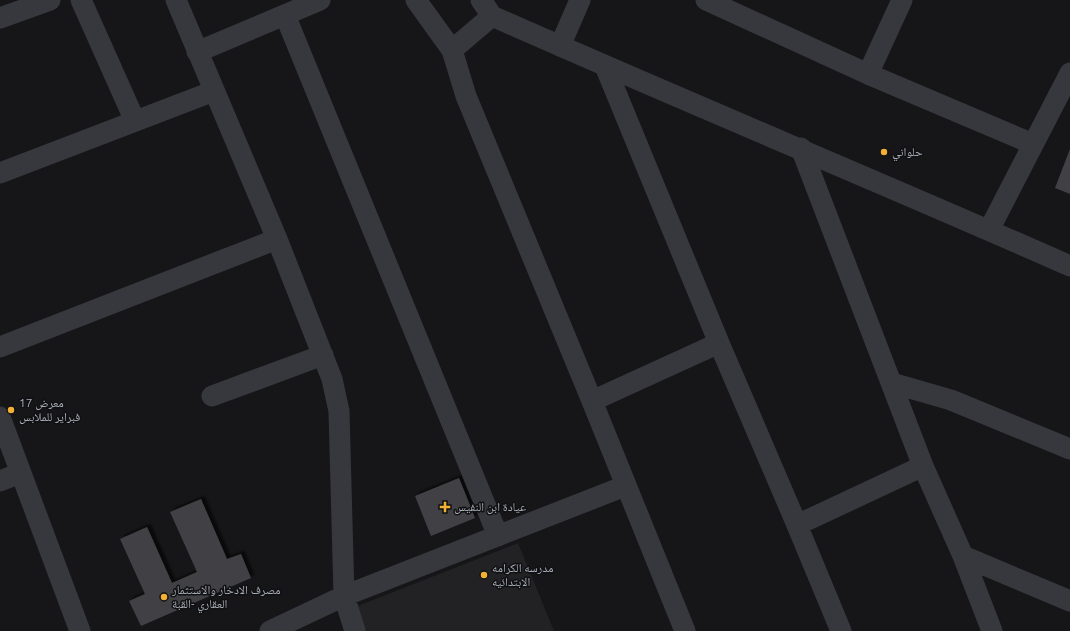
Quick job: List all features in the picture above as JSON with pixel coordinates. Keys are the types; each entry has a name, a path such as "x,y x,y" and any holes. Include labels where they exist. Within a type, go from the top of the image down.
{"street":[{"path":"0,18 50,0"},
{"path":"81,0 135,122"},
{"path":"176,0 277,239 332,379 339,411 344,596 356,631"},
{"path":"197,52 320,0"},
{"path":"416,0 452,50 466,96 685,631"},
{"path":"560,46 580,0"},
{"path":"706,0 868,74 1033,144"},
{"path":"868,74 902,0"},
{"path":"452,50 486,8 560,46 605,66 801,148 1070,266"},
{"path":"286,15 498,536"},
{"path":"605,66 719,343 797,524 841,631"},
{"path":"989,230 1070,73"},
{"path":"0,173 214,91"},
{"path":"801,148 923,466 963,556 992,631"},
{"path":"0,346 277,239"},
{"path":"592,401 719,343"},
{"path":"212,396 323,355"},
{"path":"892,383 951,400 1070,449"},
{"path":"0,417 80,631"},
{"path":"797,524 923,466"},
{"path":"0,481 20,473"},
{"path":"270,631 344,596 625,486"},
{"path":"963,556 1070,601"}],"shaded area":[{"name":"مدرسه الكرامه الابتدائيه","path":"518,543 554,631 365,631 355,607"}],"building":[{"path":"1070,149 1070,194 1055,188"},
{"name":"عيادة ابن النفيس","path":"459,478 475,518 431,536 415,496"},
{"path":"201,499 227,559 241,554 251,578 141,626 129,601 145,594 120,539 147,527 172,583 197,572 170,512"}],"place":[{"name":"حلواني","path":"884,152"},
{"name":"معرض 17 فبراير للملابس","path":"11,410"},
{"name":"عيادة ابن النفيس","path":"445,507"},
{"name":"مدرسه الكرامه الابتدائيه","path":"484,575"},
{"name":"مصرف الادخار والاستثمار العقاري -القبة","path":"164,597"}]}
